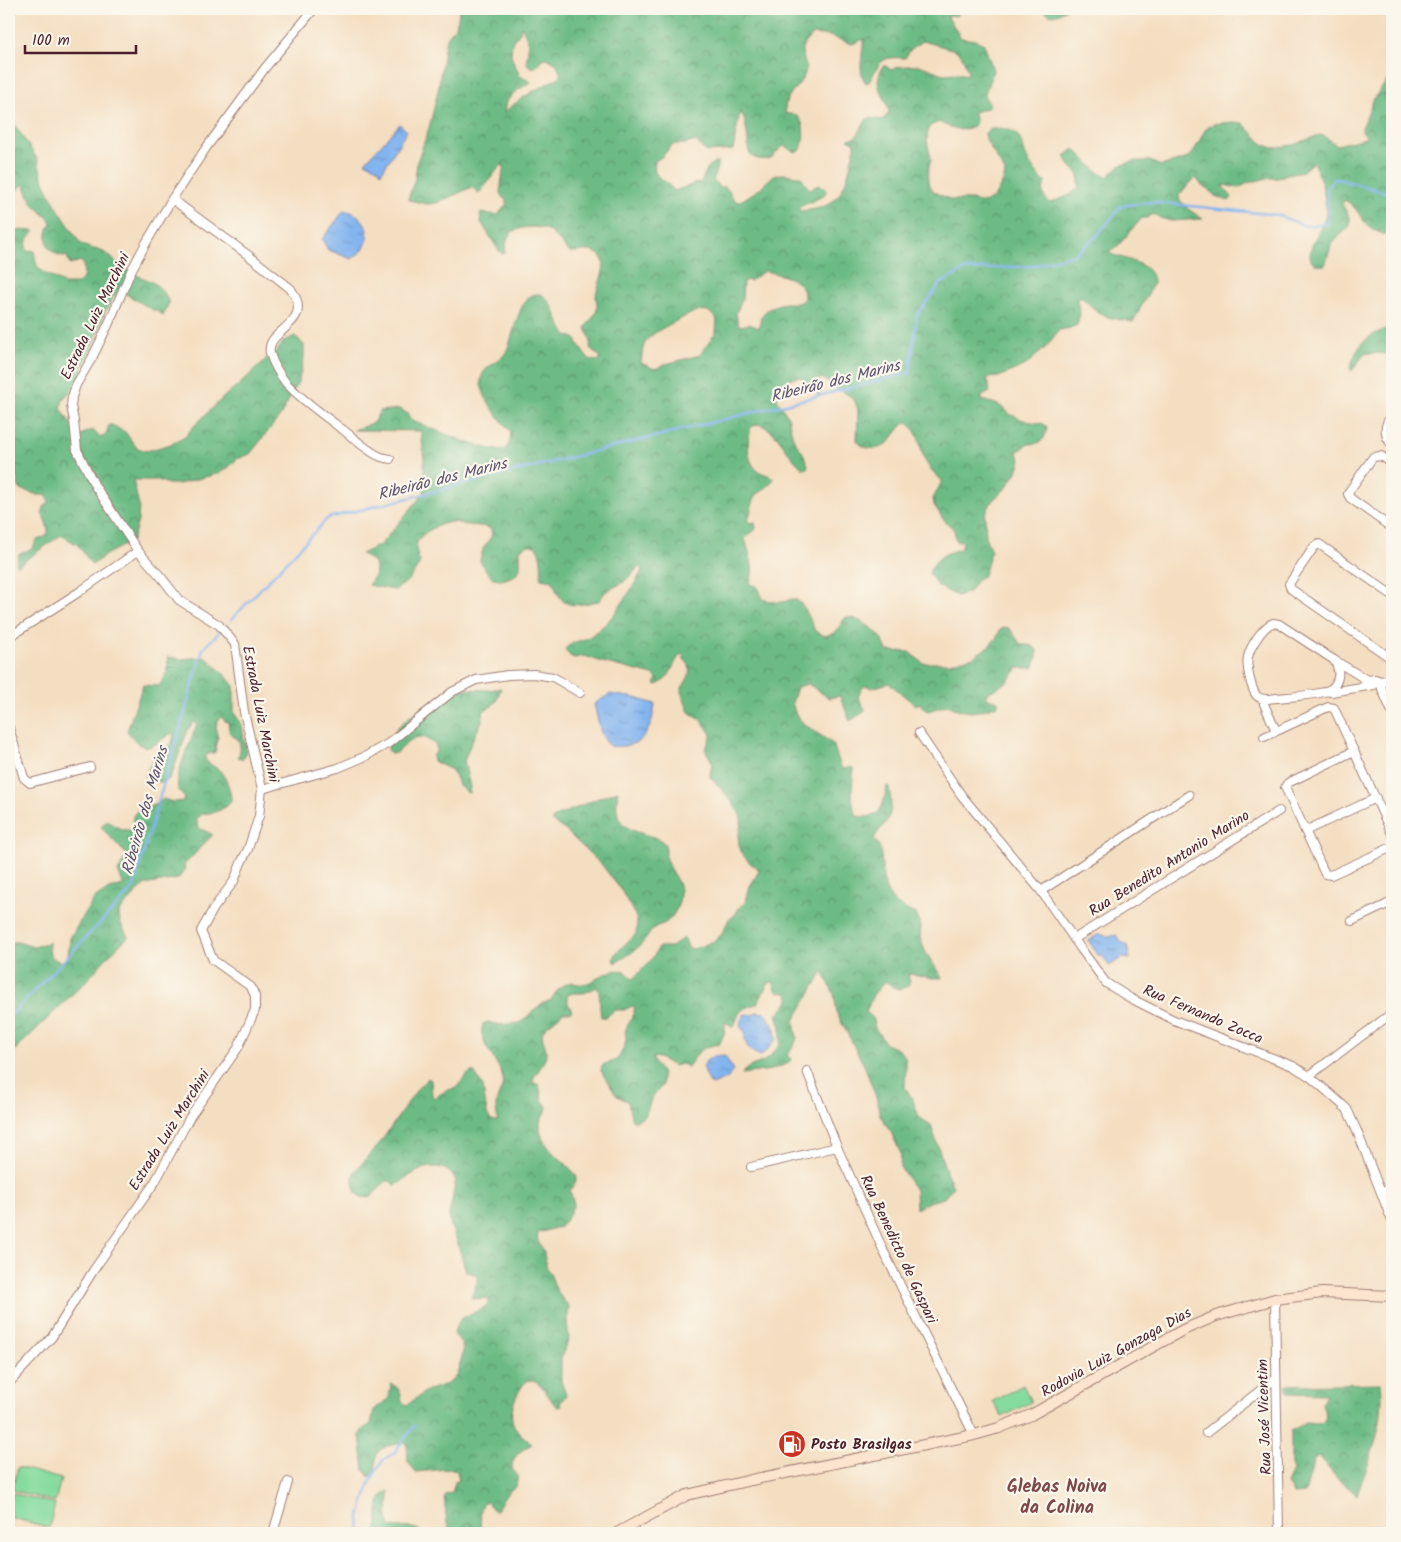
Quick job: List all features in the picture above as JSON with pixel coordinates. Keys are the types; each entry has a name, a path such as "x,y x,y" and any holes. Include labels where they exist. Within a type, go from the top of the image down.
{"main road":[{"name":"Rodovia Luiz Gonzaga Dias","path":"617,1533 687,1495 751,1480 974,1435 999,1428 1031,1415 1183,1330 1216,1316 1275,1299 1322,1293 1392,1296"}],"street":[{"name":"Estrada Luiz Marchini","path":"9,1383 52,1338 93,1271 155,1182 190,1117 238,1048 255,1010 255,996 251,987 213,960 202,930 214,908 234,881 248,850 259,816 262,789 244,712 235,644 220,625 179,600 138,551 96,486 77,450 71,406 76,385 105,332 131,271 172,199 206,148 265,68 314,9"},
{"path":"172,199 248,255 290,289 297,302 297,312 290,325 274,337 270,346 270,354 276,368 288,384 318,410 377,455 390,459"},
{"path":"1392,415 1385,430 1388,440 1392,445"},
{"path":"1392,463 1381,456 1373,457 1348,494 1350,498 1392,528"},
{"path":"1392,595 1320,544 1314,547 1289,584 1291,589 1392,659"},
{"path":"9,637 138,551"},
{"path":"1381,681 1375,679 1366,680 1273,622 1267,624 1250,650 1247,664 1254,693 1258,697 1265,699 1326,691 1331,692 1374,685 1381,681 1392,679"},
{"path":"1326,691 1338,680 1338,670 1334,660"},
{"path":"262,789 338,768 366,756 389,743 452,692 476,680 508,675 534,674 553,677 580,693"},
{"path":"1381,681 1382,689 1392,708"},
{"path":"1265,699 1264,704 1276,731"},
{"path":"1264,737 1328,707 1332,707 1392,834"},
{"path":"9,728 24,778 30,783 90,767"},
{"name":"Rua Fernando Zocca","path":"919,733 962,796 1041,891 1106,983 1130,998 1174,1020 1293,1066 1309,1076 1347,1109 1392,1221"},
{"path":"1354,751 1285,787 1324,873 1327,875 1392,847"},
{"path":"1041,891 1189,796"},
{"path":"1305,831 1376,798"},
{"name":"Rua Benedito Antonio Marino","path":"1074,939 1279,811"},
{"path":"1352,921 1392,902"},
{"path":"1309,1076 1392,1013"},
{"name":"Rua Benedicto de Gaspari","path":"807,1071 837,1147 884,1252 974,1435"},
{"path":"751,1167 837,1147"},
{"path":"1382,1193 1392,1187"},
{"name":"Rua José Vicentim","path":"1275,1299 1279,1533"},
{"path":"1206,1433 1276,1378"},
{"path":"273,1533 288,1482"}],"green space":[{"path":"459,9 960,9 956,16 949,15 948,17 961,38 975,40 984,44 993,70 984,96 990,107 974,112 976,122 974,126 969,128 960,130 939,122 928,129 927,140 931,160 928,170 928,182 934,192 951,200 972,200 983,203 994,198 1004,179 1005,172 986,140 985,133 992,129 1006,129 1017,135 1031,166 1045,182 1043,194 1050,203 1070,195 1079,187 1079,175 1070,166 1065,156 1074,149 1094,168 1107,177 1119,166 1135,161 1150,161 1161,166 1185,159 1193,153 1205,130 1213,124 1243,123 1261,142 1274,148 1293,145 1319,135 1324,136 1337,145 1365,138 1366,136 1362,132 1362,128 1374,98 1392,74 1392,238 1371,228 1356,209 1344,200 1342,204 1350,218 1350,226 1332,243 1325,265 1320,266 1314,263 1310,253 1326,214 1322,187 1313,162 1303,171 1278,178 1267,178 1238,188 1224,185 1223,187 1232,197 1229,201 1215,196 1195,178 1179,195 1179,199 1188,209 1203,219 1171,221 1154,214 1142,218 1116,248 1109,252 1138,263 1149,271 1152,277 1153,284 1133,322 1104,316 1082,297 1078,297 1080,314 1077,325 1059,330 1046,347 1026,365 999,377 987,378 990,392 982,396 982,400 999,405 1011,415 1026,421 1044,424 1047,427 1045,435 1040,442 1028,444 1017,451 1021,460 1017,472 1006,488 992,501 985,515 986,539 991,551 984,575 977,580 969,592 957,596 938,586 929,573 934,563 946,554 961,549 963,542 961,540 956,541 954,530 943,519 934,505 933,499 942,481 927,465 917,435 906,422 887,444 880,448 867,448 857,441 858,410 855,402 849,395 822,378 819,380 820,391 818,395 800,377 790,379 779,387 776,394 788,417 793,438 803,453 808,465 807,468 804,469 798,464 773,432 758,424 751,427 748,444 753,466 774,479 765,489 755,495 748,521 750,523 755,522 756,529 745,539 752,566 750,582 752,585 757,586 763,599 773,602 796,600 803,607 815,631 825,636 835,633 845,618 859,621 869,626 880,636 887,651 909,652 923,663 950,663 973,657 988,647 997,637 1000,630 1006,627 1010,629 1021,645 1032,646 1037,650 1037,658 1033,668 1018,668 1007,682 986,694 987,698 998,701 998,705 978,711 967,712 947,705 928,711 920,703 915,705 889,683 871,688 865,686 858,697 865,709 864,712 850,721 840,696 829,698 808,684 797,687 792,703 796,715 804,724 833,744 841,767 844,769 851,767 854,769 852,799 857,816 865,817 876,814 882,806 887,786 889,786 890,813 874,839 881,851 886,888 892,900 904,909 916,914 921,926 920,938 925,951 942,978 911,974 908,976 910,981 908,986 899,989 884,982 873,995 866,1012 872,1017 875,1028 886,1044 899,1050 905,1057 905,1087 913,1100 919,1117 931,1125 953,1187 944,1198 929,1202 916,1209 915,1190 900,1167 901,1154 891,1132 880,1115 876,1097 865,1067 837,1014 834,994 823,971 794,1021 797,1038 787,1055 791,1059 789,1063 771,1070 742,1074 749,1067 767,1059 780,1045 781,1027 777,1015 788,1002 789,996 787,993 777,991 773,981 767,985 758,1003 741,1011 734,1027 725,1022 725,1032 719,1044 700,1051 688,1067 681,1064 674,1066 653,1057 662,1074 662,1086 652,1097 645,1116 635,1121 631,1117 628,1102 616,1095 601,1071 603,1065 616,1060 620,1055 626,1040 625,1030 635,1007 615,1010 606,1017 601,1017 597,987 584,993 567,995 572,1011 563,1012 543,1031 542,1036 546,1055 544,1062 533,1079 533,1082 539,1085 542,1099 547,1107 540,1121 540,1131 543,1140 553,1153 577,1176 570,1191 574,1204 568,1217 560,1227 539,1232 537,1238 556,1289 569,1306 567,1323 569,1339 561,1359 561,1381 566,1395 560,1403 561,1406 557,1407 537,1383 527,1380 520,1390 512,1409 513,1421 519,1432 532,1444 513,1460 512,1469 518,1476 516,1486 508,1492 495,1512 487,1502 484,1502 481,1508 480,1533 452,1533 447,1523 444,1497 446,1494 452,1493 455,1482 459,1480 457,1471 448,1469 416,1472 408,1462 407,1445 403,1442 385,1447 379,1451 375,1470 369,1477 364,1470 360,1435 362,1430 371,1424 374,1410 389,1398 391,1384 398,1389 402,1402 407,1405 426,1391 447,1384 454,1379 463,1353 462,1344 454,1334 456,1326 465,1317 481,1309 490,1300 471,1298 477,1282 477,1276 466,1271 451,1227 449,1215 456,1180 449,1172 441,1168 427,1168 420,1170 395,1186 390,1181 386,1181 373,1195 366,1198 361,1197 355,1191 354,1172 378,1146 418,1088 428,1078 431,1080 432,1096 435,1098 445,1091 456,1088 466,1076 474,1072 483,1087 487,1114 491,1120 498,1121 496,1105 503,1079 500,1069 485,1044 482,1031 483,1024 488,1022 498,1025 520,1023 541,1004 551,1000 562,986 571,982 578,984 588,983 607,973 619,970 625,971 633,979 651,960 659,947 671,947 683,938 688,948 694,949 714,941 722,934 729,919 735,915 746,901 750,886 759,869 746,859 739,845 740,815 710,777 712,762 705,749 711,734 702,721 689,712 681,692 690,671 683,654 677,659 666,679 657,685 655,684 657,679 653,675 585,656 574,658 565,650 570,644 589,637 607,622 625,599 641,573 642,567 639,567 624,582 605,592 599,601 575,605 569,604 560,597 553,581 541,579 540,553 533,545 520,549 520,568 517,574 504,579 495,579 488,573 480,561 483,549 492,535 491,529 483,526 453,522 432,529 419,539 416,548 420,562 413,575 395,590 368,585 376,574 374,562 361,554 380,545 424,493 424,458 421,431 354,430 373,423 380,411 400,409 415,422 448,435 485,448 505,450 510,442 511,432 485,396 481,383 482,377 483,373 506,352 521,308 531,296 538,294 543,295 547,299 562,329 569,336 575,338 588,358 595,361 600,360 600,357 590,348 591,342 586,327 597,310 596,295 604,266 601,256 586,251 569,252 550,232 539,227 528,227 514,231 508,238 505,253 503,254 499,251 481,222 480,214 498,215 506,205 507,200 502,197 500,192 504,165 500,166 479,194 472,187 437,203 427,204 409,200 415,179 417,162 429,128 438,91 445,42 456,25","holes":["521,26 527,41 527,63 529,66 536,67 541,59 547,58 557,64 561,75 523,98 504,113 510,98 531,82 520,76 511,56 512,42 520,32","814,34 830,36 852,44 864,39 861,68 863,79 866,83 869,82 885,59 905,58 911,49 923,41 955,50 961,54 968,71 967,75 958,73 943,74 919,65 898,67 891,70 883,66 878,80 880,91 888,106 889,113 882,120 867,119 856,137 848,139 855,143 855,147 849,172 841,191 827,205 816,209 801,211 798,208 823,196 826,192 825,188 819,185 809,189 802,178 798,176 774,175 759,189 738,202 724,186 720,188 713,180 717,162 709,167 701,183 675,191 657,175 655,172 655,161 675,144 696,141 708,152 733,150 740,111 746,126 749,151 753,157 768,159 784,146 795,152 800,151 804,137 803,126 799,117 786,114 785,108 788,98 801,81 806,70 802,51 807,40","764,271 790,278 800,285 803,290 804,299 799,303 784,303 769,309 761,317 759,328 749,324 741,326 738,324 736,313 742,299 743,282 746,280 750,281","696,311 708,311 717,319 716,332 700,355 666,364 655,369 641,363 643,347 648,338"]},
{"path":"1043,9 1067,9 1051,15"},
{"path":"9,116 38,160 49,193 80,243 105,253 124,268 155,284 165,295 169,303 163,316 161,313 119,290 111,301 82,368 77,385 63,399 61,408 78,436 92,430 99,437 103,437 109,425 112,425 125,432 137,448 147,451 171,444 185,437 230,391 277,351 284,341 295,336 304,345 304,357 299,380 281,415 250,454 237,459 227,469 216,474 179,484 168,484 158,480 133,480 139,506 138,521 132,541 107,554 92,565 78,545 61,535 17,566 16,564 19,554 32,549 37,540 45,537 48,533 48,528 42,514 44,507 49,502 45,495 38,495 20,489 16,472 9,464 9,226 13,230 35,231 27,240 26,248 28,251 34,251 37,266 41,271 65,284 77,284 84,275 83,263 80,261 70,265 67,256 55,253 48,246 47,235 51,223 32,203 24,184 9,197"},
{"path":"1392,319 1392,354 1365,353 1352,371 1350,369 1353,360 1362,344 1368,338 1388,326"},
{"path":"168,657 180,659 206,657 234,686 234,713 242,725 246,745 245,756 243,759 238,757 240,744 238,739 231,734 228,722 221,717 216,727 218,737 216,750 205,757 206,761 220,771 224,777 230,790 231,802 219,811 202,814 196,819 199,828 213,835 184,865 185,869 178,879 144,885 119,912 120,922 128,937 9,1056 9,942 17,942 34,947 49,942 51,956 63,962 68,956 70,938 94,899 109,889 123,885 118,872 127,855 101,827 107,820 125,830 137,829 133,822 133,817 137,811 157,804 163,799 174,802 183,801 185,798 180,793 177,783 184,757 197,724 194,722 188,729 173,771 169,779 162,782 147,782 145,776 155,757 172,744 174,734 172,733 152,746 144,747 127,731 143,685 159,686 167,674"},
{"path":"501,688 496,702 484,710 482,721 464,761 470,787 469,793 460,787 452,770 433,761 432,756 436,752 436,745 426,739 422,737 415,738 396,752 392,754 389,752 390,741 397,728 424,706 435,703 463,689 488,690"},
{"path":"618,791 617,809 620,821 630,829 661,840 664,843 666,847 666,860 679,885 680,897 678,906 671,918 655,927 638,947 615,963 613,960 617,952 636,934 636,917 621,890 602,865 552,820 558,815"},
{"path":"1381,1383 1381,1412 1376,1440 1357,1495 1335,1476 1320,1458 1315,1457 1305,1493 1293,1494 1287,1483 1293,1471 1291,1465 1291,1431 1305,1423 1317,1424 1324,1422 1326,1416 1322,1403 1326,1394 1288,1393 1286,1385"},
{"path":"1023,1385 1031,1402 1002,1417 993,1401"},
{"path":"18,1467 61,1479 55,1502 12,1490"},
{"path":"389,1491 389,1526 413,1528 421,1531 421,1533 376,1533 380,1499"},
{"path":"12,1493 55,1504 49,1528 9,1517 9,1504"}],"water":[{"path":"400,124 407,131 381,173 379,169 365,162"},
{"path":"344,211 361,218 368,235 364,248 352,259 328,250 322,239"},
{"path":"610,694 636,698 655,704 651,724 643,737 637,742 630,745 609,746 601,733 594,704"},
{"path":"1100,934 1108,937 1116,935 1121,942 1127,945 1130,959 1123,958 1109,966 1103,956 1098,955 1088,940"},
{"path":"756,1012 766,1013 775,1029 776,1040 761,1056 748,1047 745,1041 745,1032 740,1026 745,1014 754,1015"},
{"path":"714,1056 725,1056 733,1070 728,1078 713,1085 709,1083 703,1066 707,1060"}],"waterway":[{"name":"Ribeirão dos Marins","path":"231,620 328,518 910,373 917,315 940,284 964,270 1032,266 1075,254 1097,236 1121,206 1151,202 1278,215 1305,226 1328,223 1327,187 1334,179 1392,194"},
{"name":"Ribeirão dos Marins","path":"9,1017 133,889 203,649 221,630"},
{"name":"Ribeirão dos Marins","path":"359,1533 360,1516 370,1482 383,1460 394,1453 414,1426"}],"place":[{"name":"Posto Brasilgas","path":"792,1444"}],"district":[{"name":"Glebas Noiva da Colina","path":"1057,1496"}]}
